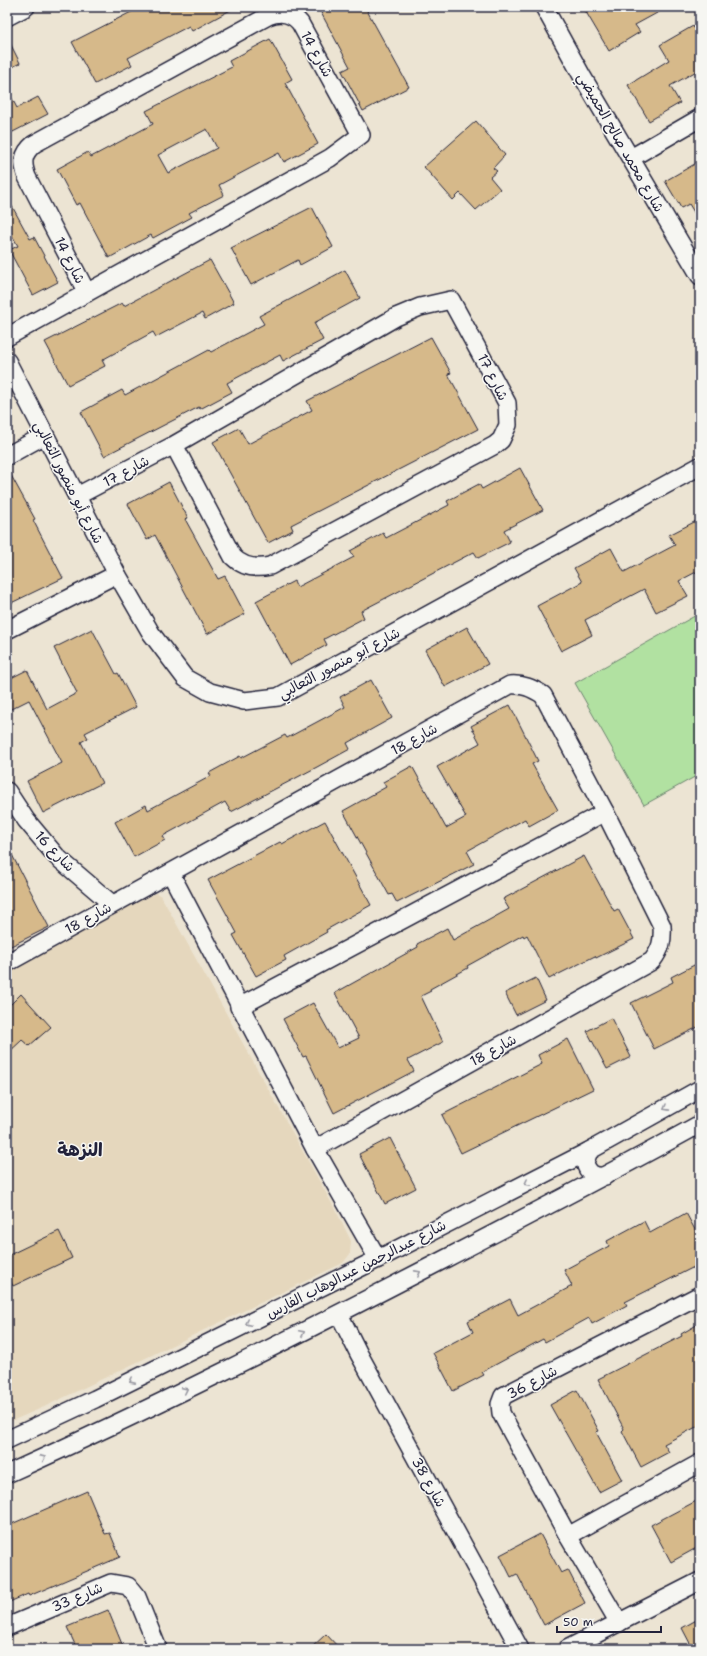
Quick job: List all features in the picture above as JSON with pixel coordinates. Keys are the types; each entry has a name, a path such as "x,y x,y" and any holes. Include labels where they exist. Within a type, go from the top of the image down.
{"street":[{"path":"7,17 26,7"},
{"name":"شارع محمد صالح الحميضي","path":"544,7 582,76 700,276"},
{"name":"شارع 14","path":"7,337 330,158 361,135 300,23 293,16 281,13 268,16 34,144 26,152 23,162 27,177 86,293"},
{"path":"631,158 700,118"},
{"name":"شارع 17","path":"77,496 174,445 396,317 420,308 451,300 503,394 509,412 506,432 501,440 494,445 277,562 263,567 243,565 233,556 174,445"},
{"name":"شارع أبو منصور الثعالبي","path":"7,361 117,574 151,633 185,678 210,692 244,702 278,697 700,466"},
{"path":"7,456 45,435"},
{"path":"7,630 117,574"},
{"name":"شارع 18","path":"7,963 112,904 171,874 510,685 520,684 532,688 543,695 605,812 662,926 663,939 660,951 652,961 315,1149"},
{"name":"شارع 16","path":"7,790 26,820 57,858 112,904"},
{"path":"239,1006 605,812"},
{"path":"171,874 315,1149 378,1259"},
{"name":"شارع عبدالرحمن عبدالوهاب الفارس","path":"7,1440 95,1399 378,1259 589,1152 700,1089"},
{"path":"7,1474 92,1436 340,1314 605,1176 700,1124"},
{"path":"589,1152 585,1162 589,1172 594,1175 605,1176"},
{"path":"549,1172 560,1174 565,1178 567,1189 561,1198"},
{"name":"شارع 36","path":"619,1623 568,1536 501,1413 500,1404 503,1396 700,1295"},
{"name":"شارع 38","path":"340,1314 360,1354 520,1649"},
{"path":"568,1536 700,1463"},
{"path":"567,1649 700,1581"},
{"name":"شارع 33","path":"7,1627 111,1583 128,1586 137,1597 158,1649"}],"shaded area":[{"path":"156,893 161,896 336,1211 351,1241 350,1254 343,1263 44,1407 7,1423 7,964"}],"green space":[{"path":"700,613 700,774 644,805 575,683"}],"building":[{"path":"141,7 236,7 192,31 189,26 128,58 132,65 95,84 72,42"},
{"path":"318,7 365,7 409,87 363,111 342,71 350,67"},
{"path":"583,7 668,7 635,25 640,32 609,51"},
{"path":"693,26 700,39 700,69 670,86 680,103 649,121 628,85 669,60 660,45"},
{"path":"7,37 20,63 7,70"},
{"path":"270,39 292,79 285,83 318,144 284,162 279,153 219,185 224,195 189,213 192,217 153,238 151,235 109,258 80,203 76,205 57,169 88,152 91,157 153,124 146,111 232,67 229,61","holes":["207,129 217,148 168,173 158,155"]},
{"path":"7,89 17,108 38,97 48,114 7,135"},
{"path":"476,121 505,155 493,168 497,171 490,177 500,189 476,210 460,193 453,200 424,167"},
{"path":"700,161 700,222 689,204 681,208 665,181"},
{"path":"7,197 30,239 34,237 58,282 33,295 9,250 18,246 7,226"},
{"path":"312,207 333,247 300,265 298,260 251,285 231,248"},
{"path":"210,260 234,303 205,319 202,313 156,337 153,332 102,360 105,366 68,385 45,342 122,303 124,306"},
{"path":"345,270 360,298 314,323 323,340 283,361 280,355 227,383 232,392 200,409 199,407 104,456 81,412 122,390 125,395 209,350 211,352 264,324 259,316"},
{"path":"431,337 451,373 448,374 478,429 291,525 293,530 268,543 213,442 239,428 248,444 312,410 307,401"},
{"path":"7,468 35,519 33,520 63,578 7,605"},
{"path":"520,468 543,510 504,530 510,542 478,558 474,552 361,611 364,618 324,639 327,645 290,665 256,601 294,581 297,587 354,557 350,551 383,533 386,538 449,505 447,501 479,484 482,489"},
{"path":"169,482 188,518 185,519 218,579 225,576 245,614 207,634 155,535 147,540 128,504"},
{"path":"700,519 700,570 679,581 688,596 656,612 644,589 585,620 592,635 561,651 537,606 582,582 574,568 611,548 624,572 675,545 669,535"},
{"path":"467,627 488,664 445,687 425,650"},
{"path":"92,629 116,674 118,673 136,707 85,733 88,738 81,742 102,783 43,813 27,781 62,763 29,700 7,711 7,680 27,670 47,709 77,693 54,648"},
{"path":"371,680 392,718 347,743 350,749 317,767 231,812 225,802 163,836 165,840 134,857 115,822 146,805 148,810 211,776 209,773 240,756 241,758 285,735 287,738 345,707 340,697"},
{"path":"510,705 538,761 532,764 558,810 529,826 525,819 467,851 474,864 397,903 392,894 389,895 343,811 386,787 383,782 412,766 446,828 466,817 437,767 480,743 471,726"},
{"path":"325,821 371,905 326,930 327,932 284,956 286,960 256,976 233,935 237,933 208,880 280,842 282,844"},
{"path":"7,845 49,927 7,948"},
{"path":"584,856 614,911 618,909 634,939 596,958 595,956 549,979 527,935 524,937 523,935 467,966 468,968 430,989 431,991 421,996 443,1042 408,1060 414,1071 334,1113 306,1056 303,1057 283,1019 313,1003 338,1048 359,1038 335,993 418,947 417,944 447,928 453,940 509,909 503,899"},
{"path":"700,962 700,1026 654,1049 631,1003 673,982 671,977"},
{"path":"536,978 546,1000 516,1015 505,993"},
{"path":"21,994 51,1027 29,1046 22,1040 7,1054 7,1008"},
{"path":"611,1018 631,1057 607,1069 587,1031"},
{"path":"568,1039 593,1089 461,1153 442,1115 542,1064 538,1055"},
{"path":"390,1138 416,1188 385,1204 359,1154"},
{"path":"686,1213 700,1239 700,1264 625,1302 627,1305 592,1324 589,1318 545,1342 543,1339 482,1372 484,1375 453,1391 433,1353 473,1332 468,1321 510,1299 518,1315 572,1286 564,1270 609,1246 607,1241 644,1221 650,1233"},
{"path":"59,1231 72,1258 13,1286 7,1274 7,1256"},
{"path":"700,1323 700,1425 664,1444 669,1452 641,1467 622,1431 624,1429 598,1379 682,1336 681,1334"},
{"path":"577,1390 599,1431 596,1432 622,1480 599,1492 550,1405"},
{"path":"87,1491 105,1534 110,1533 120,1557 29,1596 28,1594 7,1603 7,1526"},
{"path":"700,1499 700,1546 671,1562 651,1525"},
{"path":"540,1534 561,1573 568,1570 585,1603 544,1625 517,1574 511,1577 500,1555"},
{"path":"108,1610 124,1649 77,1649 67,1627"},
{"path":"700,1618 700,1649 693,1649 682,1628"},
{"path":"326,1634 340,1649 310,1649"}],"district":[{"name":"النزهة","path":"80,1150"}]}
